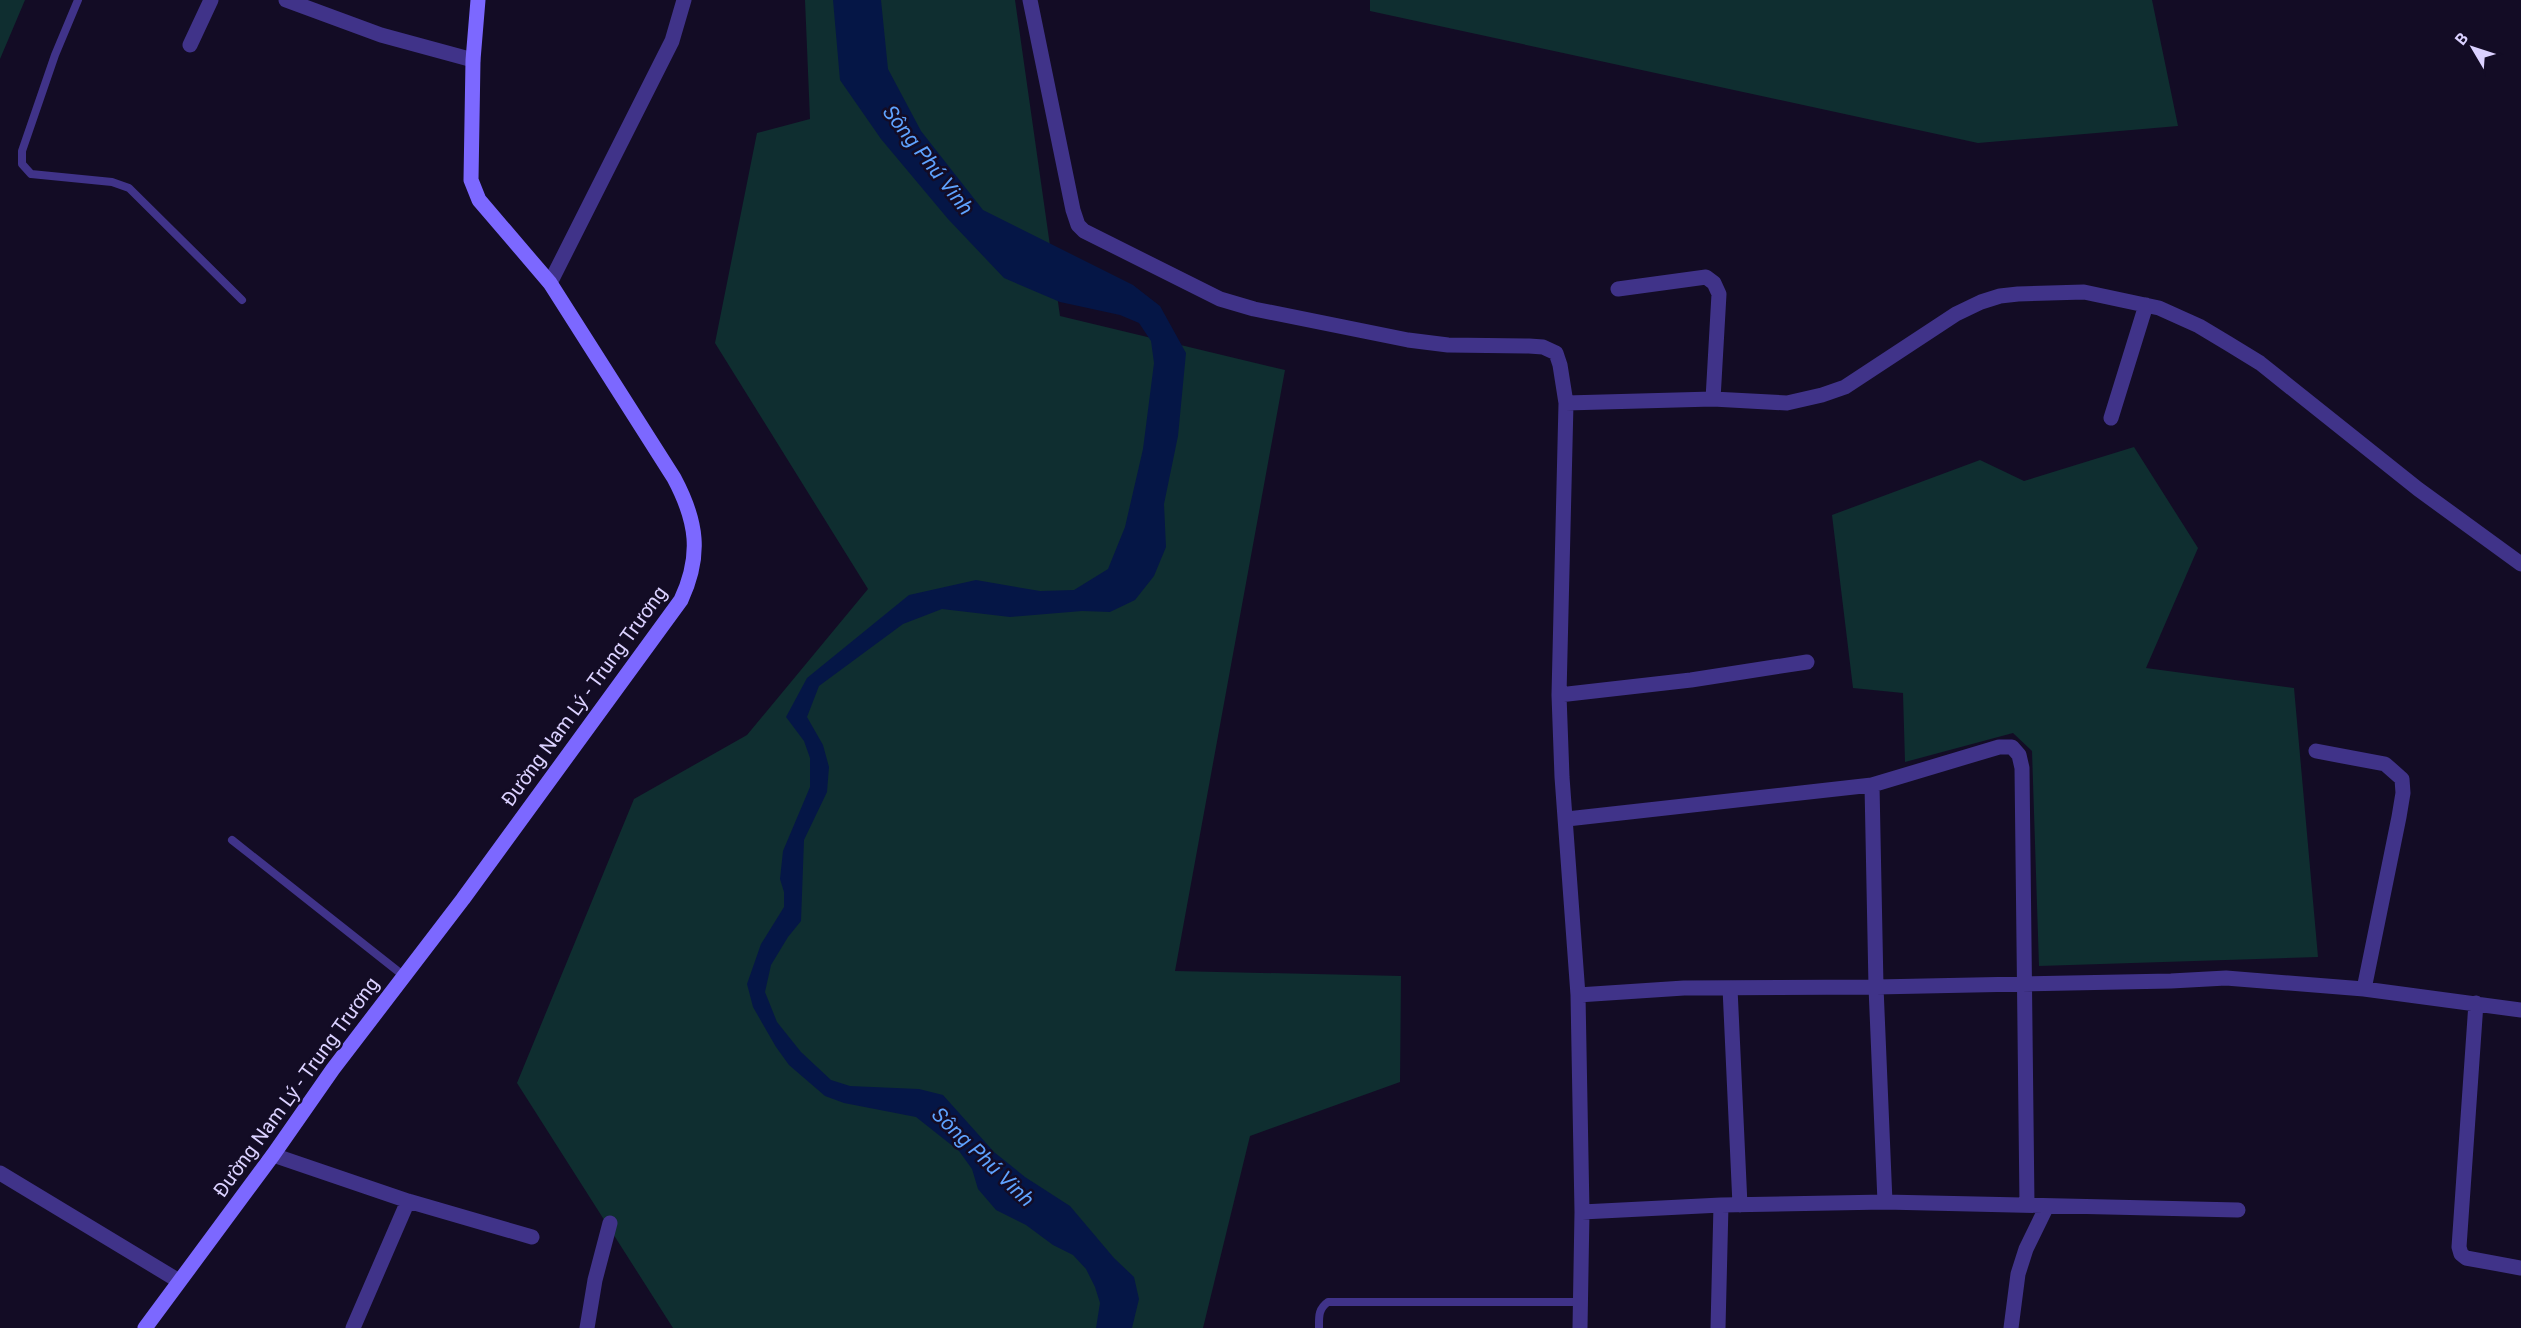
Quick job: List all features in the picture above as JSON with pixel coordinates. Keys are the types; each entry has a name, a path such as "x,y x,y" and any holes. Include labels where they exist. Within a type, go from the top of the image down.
{"main road":[{"name":"Đường Nam Lý - Trung Trương","path":"145,1328 273,1155 333,1069 463,899 674,609 685,591 693,570 695,555 693,525 682,493 550,283 479,200 474,189 471,180 473,60 478,0"}],"street":[{"path":"190,45 211,0"},
{"path":"286,0 381,35 473,60"},
{"path":"550,283 672,41 684,0"},
{"path":"1030,0 1073,210 1078,225 1084,231 1220,299 1254,309 1408,340 1448,345 1543,347 1556,353 1566,403 1559,695 1578,995 1582,1212 1580,1328"},
{"path":"1618,289 1706,277 1714,283 1719,294 1713,399"},
{"path":"1566,403 1713,399 1787,403 1845,387 1956,314 2000,296 2084,292 2159,308 2199,326 2260,363 2418,489 2521,564"},
{"path":"2111,418 2146,305"},
{"path":"1559,695 1691,680 1807,662"},
{"path":"1567,819 1872,785 1998,747 2012,747 2019,755 2022,768 2027,1205"},
{"path":"2316,751 2385,764 2402,779 2403,793 2399,817 2364,989"},
{"path":"1872,785 1876,987 1885,1202"},
{"path":"1578,995 1660,989 1876,987 2226,978 2364,989 2521,1010"},
{"path":"1730,988 1740,1205"},
{"path":"2476,1003 2459,1247 2461,1254 2466,1258 2521,1268"},
{"path":"273,1155 408,1201 532,1237"},
{"path":"0,1173 179,1281"},
{"path":"353,1328 408,1201"},
{"path":"1582,1212 1721,1205 1885,1202 2238,1210"},
{"path":"1718,1328 1721,1205"},
{"path":"2011,1328 2018,1274 2026,1249 2047,1206"},
{"path":"587,1328 595,1280 610,1223"}],"lane":[{"path":"78,0 55,55 22,151 22,164 31,174 112,182 129,188 242,300"},
{"path":"232,840 404,976"},
{"path":"1319,1328 1319,1312 1328,1302 1581,1302"}],"green space":[{"path":"0,0 25,0 0,59"},
{"path":"805,0 1015,0 1060,316 1285,370 1175,971 1401,976 1400,1082 1250,1136 1203,1328 673,1328 517,1083 634,799 747,735 868,589 715,343 757,133 810,119"},
{"path":"1370,0 2152,0 2178,126 1978,143 1370,11"},
{"path":"2134,447 2198,548 2146,668 2294,688 2318,957 2039,966 2032,751 2013,733 1905,762 1903,693 1853,688 1832,515 1980,460 2024,481"}],"water":[{"name":"Sông Phú Vinh","path":"833,0 881,0 888,69 921,131 983,210 1133,285 1160,306 1186,353 1178,436 1164,504 1166,547 1154,576 1135,600 1110,612 1082,611 1010,617 942,609 903,624 819,686 807,717 823,745 829,767 827,792 804,840 801,921 771,965 765,992 777,1022 801,1052 831,1080 850,1086 919,1089 943,1095 994,1152 1025,1177 1070,1206 1114,1258 1134,1277 1139,1299 1132,1328 1096,1328 1100,1303 1086,1269 1073,1255 1053,1245 1026,1225 996,1210 978,1189 972,1169 959,1151 916,1117 844,1103 825,1096 789,1065 753,1007 747,984 761,944 784,907 784,892 780,879 783,851 810,787 810,758 804,741 786,717 807,678 909,595 976,580 1040,591 1074,590 1108,569 1125,527 1143,449 1154,363 1151,341 1139,323 1120,315 1060,302 1004,278 948,219 881,139 840,80"}]}
